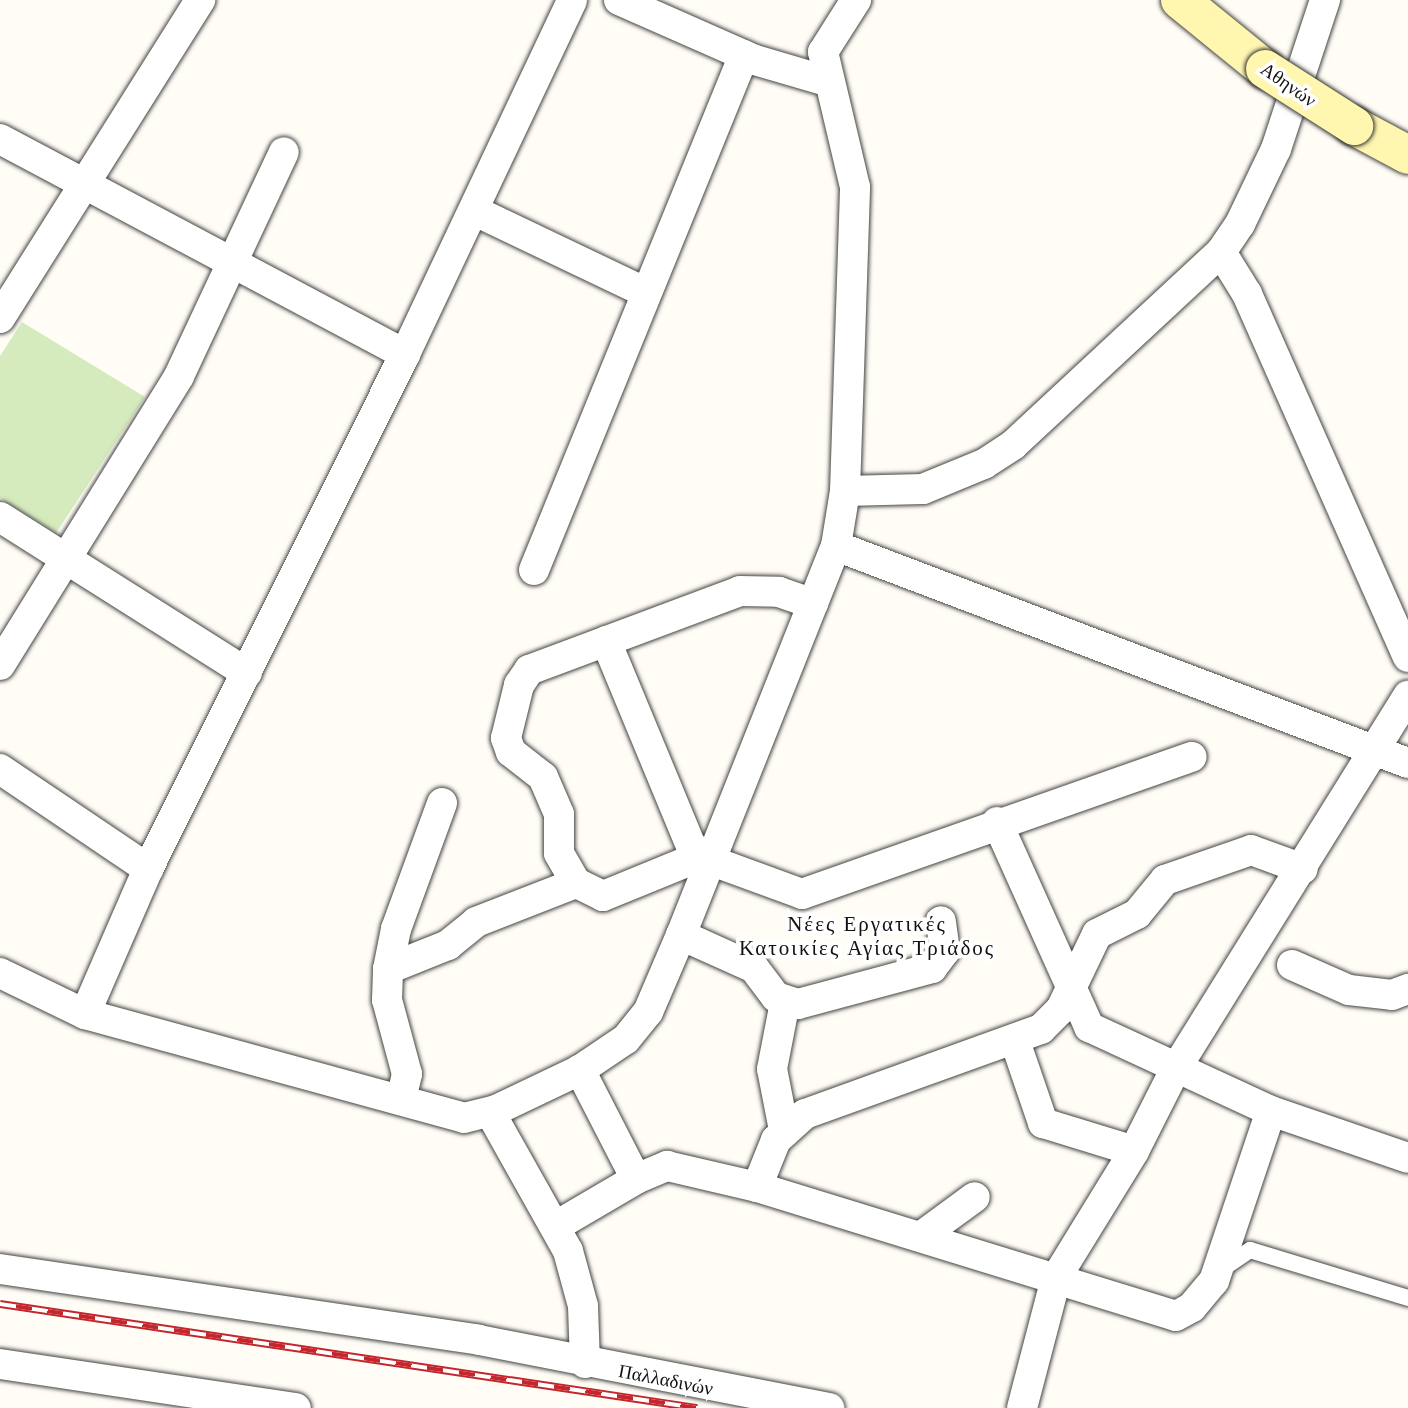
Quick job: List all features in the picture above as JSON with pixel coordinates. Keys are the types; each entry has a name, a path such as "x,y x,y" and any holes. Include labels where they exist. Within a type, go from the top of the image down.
{"main road":[{"name":"Αθηνών","path":"1180,0 1265,69 1354,126 1408,155"}],"street":[{"path":"0,318 200,0"},
{"path":"85,1014 148,869 475,211 572,0"},
{"path":"619,0 744,55 827,80"},
{"path":"0,974 85,1014 464,1118 490,1112 608,1056 648,1012 681,935 707,858 836,546 845,491 855,187 852,159 827,80 824,45 856,0"},
{"path":"845,491 923,489 984,464 1013,445 1220,252 1240,224 1279,141 1325,0"},
{"path":"534,570 645,292 744,55"},
{"path":"0,139 83,186 405,354"},
{"path":"0,665 179,376 229,263 284,152"},
{"path":"475,211 645,292"},
{"path":"1220,252 1247,295 1408,657"},
{"path":"0,517 247,673"},
{"path":"836,546 1408,763"},
{"path":"707,858 603,896 576,883 559,853 559,814 543,777 511,752 505,728 529,670 740,591 779,592 813,604"},
{"path":"606,641 677,818 707,858 807,894 997,822 1192,757"},
{"path":"1022,1408 1056,1278 1134,1152 1175,1069 1377,751 1408,695"},
{"path":"0,769 148,869"},
{"path":"401,1100 407,1074 387,1000 388,969 396,929 442,803"},
{"path":"997,822 1070,990 1089,1027 1271,1111 1408,1158"},
{"path":"757,1187 765,1157 784,1130 805,1114 1015,1041 1052,1020 1097,934 1137,914 1165,880 1251,850 1303,869"},
{"path":"388,969 448,945 476,922 576,883"},
{"path":"681,935 754,968 785,1002 813,1002 932,968 945,951 941,921"},
{"path":"1292,965 1349,990 1392,995 1408,989"},
{"path":"784,1130 772,1069 785,1002"},
{"path":"1015,1041 1043,1123 1134,1152"},
{"path":"580,1070 636,1179"},
{"path":"556,1226 636,1179 673,1167 757,1187 923,1236 1176,1316 1202,1297 1218,1273 1271,1111"},
{"path":"490,1112 556,1226 580,1289 585,1363"},
{"path":"923,1236 975,1197"},
{"name":"Παλλαδινών","path":"0,1269 479,1340 585,1363 829,1408"},
{"path":"0,1364 296,1408"}],"lane":[{"path":"1218,1273 1251,1250 1408,1298"}],"green space":[{"path":"22,322 145,397 56,533 0,498 0,356"}],"railway":[{"path":"0,1304 697,1408"}],"district":[{"name":"Νέες Εργατικές Κατοικίες Αγίας Τριάδος","path":"867,935"}]}
